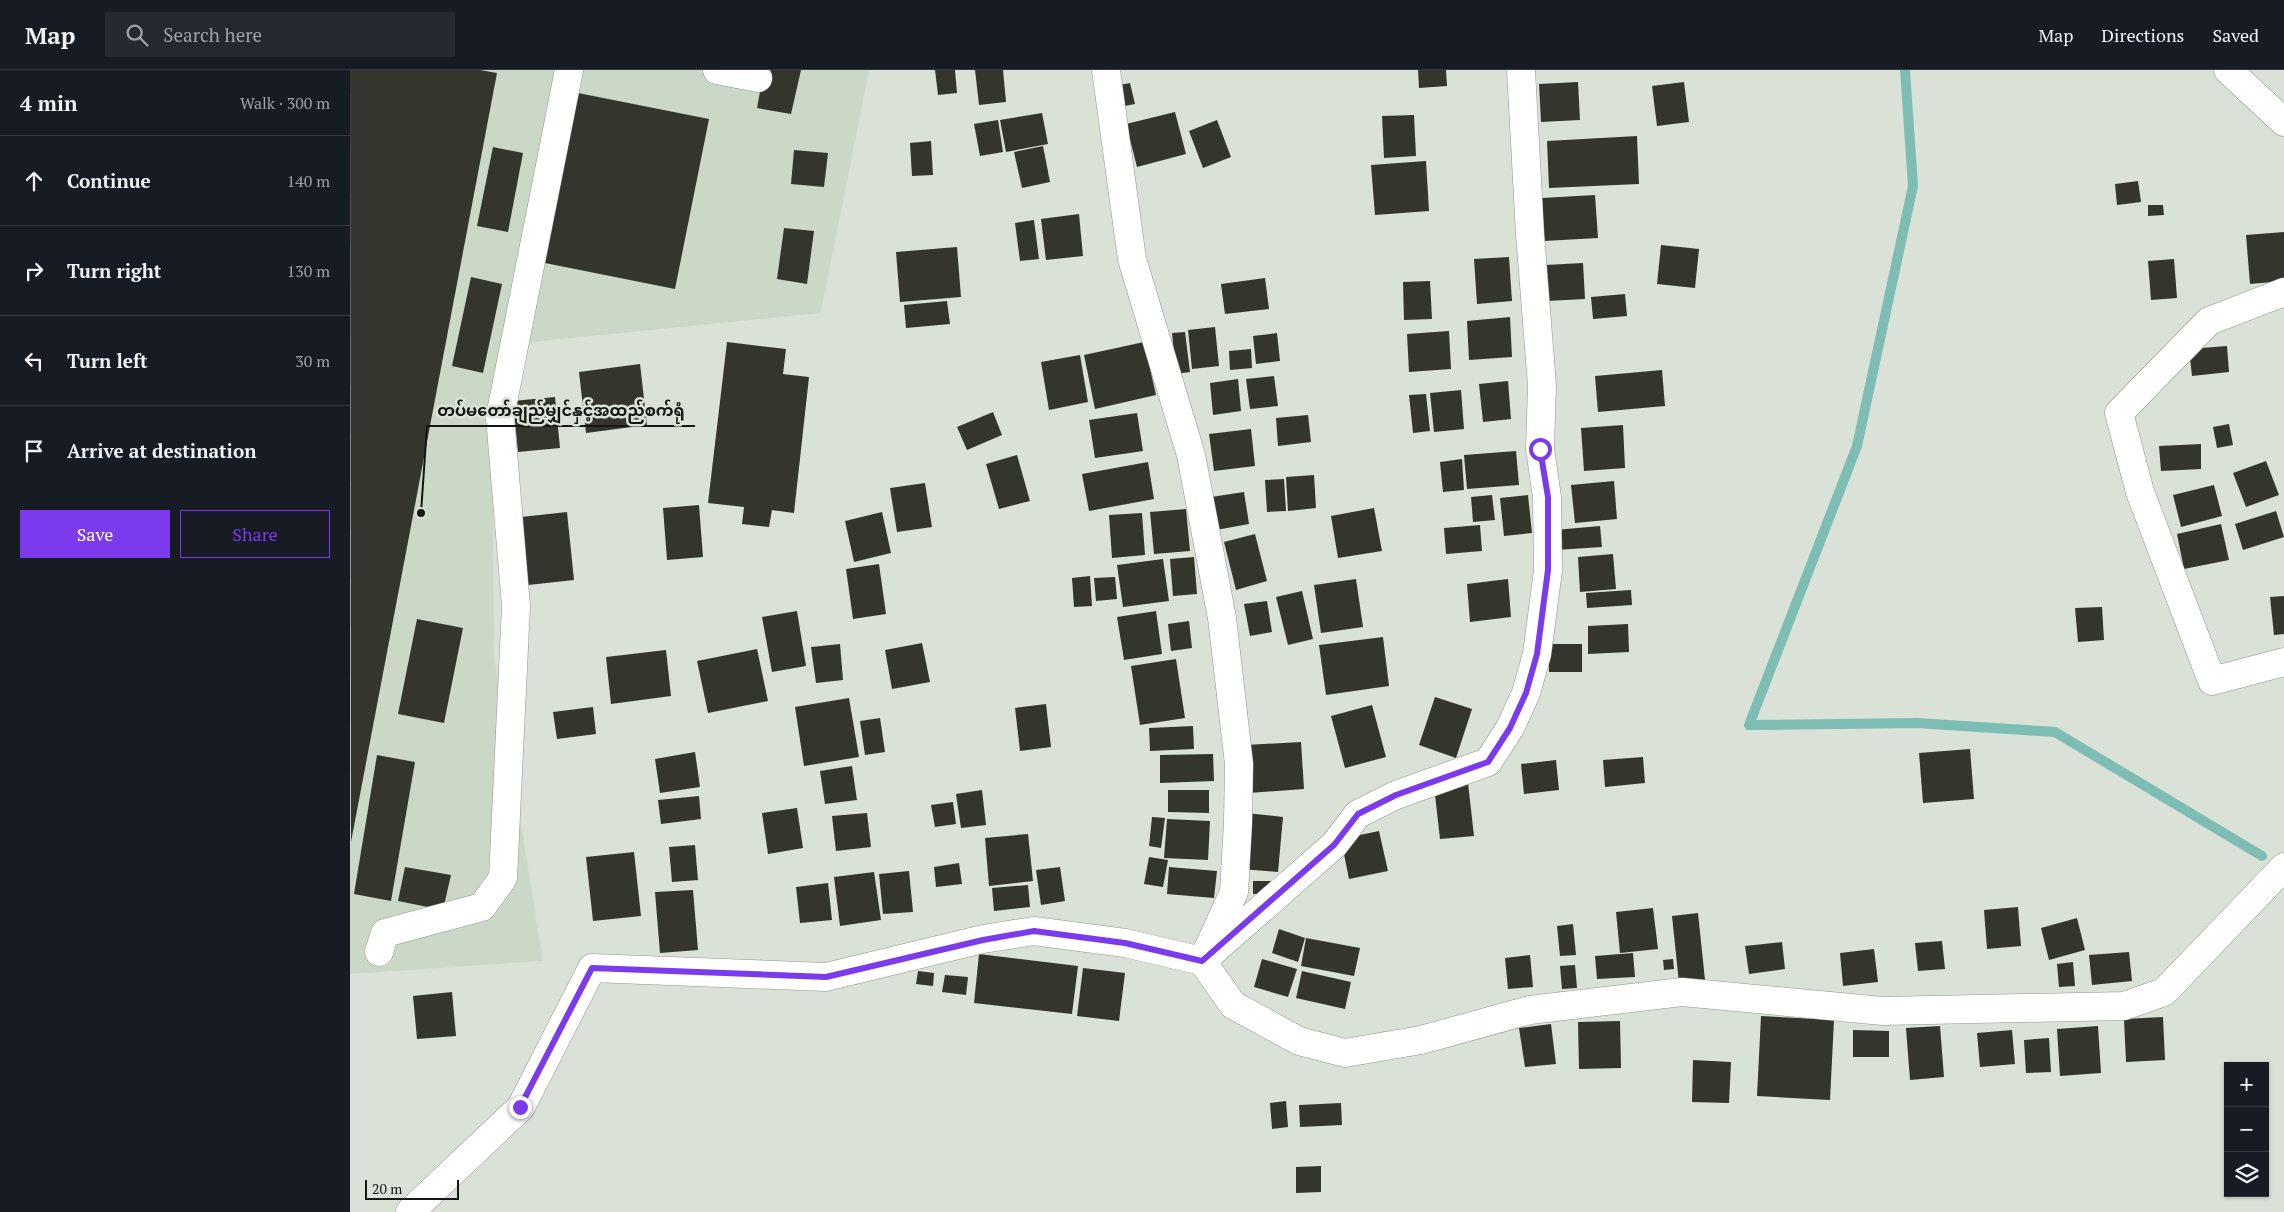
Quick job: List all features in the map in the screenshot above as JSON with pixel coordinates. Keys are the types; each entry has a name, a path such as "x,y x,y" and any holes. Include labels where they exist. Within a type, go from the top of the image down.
{"street":[{"path":"379,952 385,933 482,907 503,878 516,606 500,418 569,70"},
{"path":"717,70 758,78"},
{"path":"1106,70 1132,260 1191,455 1217,589 1239,764 1234,892 1202,961"},
{"path":"1202,961 1334,845 1358,814 1396,795 1488,762 1510,728 1526,693 1537,654 1548,570 1548,497 1540,449 1542,385 1530,234 1521,70"},
{"path":"2228,70 2284,122"},
{"path":"2284,292 2209,321 2119,413 2140,492 2212,681 2284,662"},
{"path":"410,1212 520,1107 592,968 826,977 983,940 1034,931 1125,943 1202,961 1233,1005 1299,1041 1345,1053 1421,1040 1530,1010 1682,992 1883,1011 2124,1006 2164,992 2284,867"}],"shaded area":[{"path":"350,70 869,70 821,313 532,342 492,394 494,655 543,961 350,974"}],"building":[{"path":"350,70 480,70 497,73 351,842"},
{"path":"764,70 801,70 791,114 757,108"},
{"path":"935,70 955,70 957,93 938,95"},
{"path":"975,70 1003,70 1006,102 979,105"},
{"path":"1418,70 1446,70 1447,86 1419,88"},
{"path":"1578,82 1580,120 1541,122 1539,84"},
{"path":"1684,82 1689,122 1657,126 1652,86"},
{"path":"1130,83 1135,104 1114,108 1110,87"},
{"path":"573,92 709,119 675,289 540,262"},
{"path":"1175,112 1186,154 1137,167 1126,124"},
{"path":"1042,113 1048,144 1006,152 1000,120"},
{"path":"1414,115 1416,156 1384,158 1382,116"},
{"path":"998,120 1003,152 980,156 974,124"},
{"path":"1217,120 1231,157 1203,168 1189,131"},
{"path":"1637,136 1639,184 1549,188 1547,141"},
{"path":"931,141 933,175 912,176 910,143"},
{"path":"1043,146 1050,182 1022,188 1014,152"},
{"path":"493,147 523,153 508,232 477,226"},
{"path":"794,150 828,153 824,187 791,184"},
{"path":"1426,161 1429,211 1375,215 1371,165"},
{"path":"2138,181 2141,202 2117,205 2115,184"},
{"path":"1595,195 1598,238 1544,241 1542,198"},
{"path":"2148,205 2163,205 2164,215 2148,216"},
{"path":"1079,214 1083,256 1046,260 1041,219"},
{"path":"1034,220 1039,259 1020,261 1015,223"},
{"path":"784,228 814,231 807,284 777,279"},
{"path":"2284,232 2284,281 2250,284 2246,235"},
{"path":"1661,245 1699,249 1695,288 1657,284"},
{"path":"957,247 961,297 900,302 896,252"},
{"path":"1509,257 1512,301 1477,304 1474,259"},
{"path":"2174,259 2177,298 2151,300 2148,261"},
{"path":"1583,263 1585,299 1547,301 1545,265"},
{"path":"471,277 502,284 483,373 452,366"},
{"path":"1265,278 1269,309 1225,314 1221,284"},
{"path":"1430,281 1432,319 1404,320 1403,282"},
{"path":"1625,294 1627,316 1593,319 1591,297"},
{"path":"947,301 950,324 906,328 904,305"},
{"path":"1510,317 1512,357 1469,360 1467,321"},
{"path":"1215,327 1219,366 1192,369 1188,330"},
{"path":"1449,331 1451,369 1409,372 1407,334"},
{"path":"1185,332 1190,372 1176,374 1172,333"},
{"path":"1277,333 1280,361 1256,364 1253,336"},
{"path":"727,342 786,349 783,374 809,377 794,513 772,510 769,527 742,524 744,507 708,503"},
{"path":"1144,342 1156,395 1095,409 1084,355"},
{"path":"2227,346 2229,372 2192,376 2189,349"},
{"path":"1251,349 1252,368 1230,370 1229,351"},
{"path":"1080,355 1088,402 1049,410 1041,362"},
{"path":"640,364 647,425 586,433 579,372"},
{"path":"1662,370 1665,406 1598,412 1595,376"},
{"path":"1274,376 1278,406 1250,409 1246,379"},
{"path":"1238,379 1241,411 1213,415 1210,383"},
{"path":"1508,381 1511,419 1483,422 1479,384"},
{"path":"1461,390 1464,429 1434,432 1430,393"},
{"path":"1426,394 1430,431 1413,433 1409,395"},
{"path":"555,397 560,448 518,452 513,401"},
{"path":"993,412 1002,435 967,450 957,427"},
{"path":"1137,413 1143,451 1095,458 1089,420"},
{"path":"1308,415 1311,442 1278,446 1276,418"},
{"path":"2229,424 2233,445 2217,448 2213,427"},
{"path":"1623,425 1625,468 1584,471 1581,428"},
{"path":"1251,429 1255,466 1214,471 1209,434"},
{"path":"2201,444 2201,469 2161,471 2159,446"},
{"path":"1516,451 1519,485 1467,489 1464,455"},
{"path":"1017,455 1030,501 999,509 986,464"},
{"path":"1462,459 1464,490 1443,492 1440,462"},
{"path":"2266,461 2279,495 2246,507 2233,473"},
{"path":"1148,462 1154,499 1089,511 1082,474"},
{"path":"1314,475 1316,508 1288,511 1286,477"},
{"path":"1284,479 1286,511 1267,512 1265,480"},
{"path":"1614,481 1617,519 1575,523 1571,485"},
{"path":"925,483 932,527 897,532 890,488"},
{"path":"2214,485 2222,516 2181,527 2173,495"},
{"path":"1244,492 1249,524 1216,530 1211,497"},
{"path":"1492,495 1495,520 1473,522 1471,497"},
{"path":"1528,495 1532,533 1504,536 1500,498"},
{"path":"699,505 703,557 667,560 663,508"},
{"path":"1374,508 1382,551 1338,558 1331,516"},
{"path":"1186,509 1190,551 1154,554 1150,512"},
{"path":"2276,511 2284,537 2243,550 2235,524"},
{"path":"567,512 574,580 519,586 512,518"},
{"path":"882,512 891,553 854,562 845,521"},
{"path":"1142,513 1145,555 1112,558 1109,515"},
{"path":"2221,524 2229,560 2184,569 2177,534"},
{"path":"1480,525 1482,551 1446,554 1444,528"},
{"path":"1600,526 1602,547 1556,550 1555,530"},
{"path":"1255,534 1267,581 1236,590 1224,542"},
{"path":"1613,554 1616,589 1580,592 1578,557"},
{"path":"1194,557 1197,594 1173,596 1170,559"},
{"path":"1163,559 1169,601 1123,607 1117,565"},
{"path":"879,564 886,614 853,619 846,569"},
{"path":"1090,576 1092,606 1074,607 1072,578"},
{"path":"1115,577 1117,599 1096,601 1094,578"},
{"path":"1356,579 1363,627 1321,633 1314,585"},
{"path":"1508,579 1511,617 1470,622 1467,584"},
{"path":"1631,590 1632,605 1587,608 1586,593"},
{"path":"1302,591 1313,639 1288,645 1276,597"},
{"path":"2284,596 2284,634 2274,635 2270,597"},
{"path":"1267,601 1272,632 1250,636 1244,604"},
{"path":"2102,607 2104,640 2078,642 2075,608"},
{"path":"797,611 806,666 772,672 762,617"},
{"path":"1156,611 1162,654 1124,660 1117,617"},
{"path":"417,619 463,628 444,723 398,714"},
{"path":"1189,621 1192,648 1171,651 1168,624"},
{"path":"1628,624 1629,652 1588,654 1588,626"},
{"path":"1383,637 1389,686 1326,695 1319,645"},
{"path":"922,643 930,682 892,689 885,650"},
{"path":"840,644 843,680 816,683 811,647"},
{"path":"1549,644 1582,644 1582,672 1549,672"},
{"path":"757,649 768,701 708,713 697,661"},
{"path":"666,650 671,696 611,704 606,657"},
{"path":"1176,659 1185,718 1140,725 1131,666"},
{"path":"1435,697 1472,709 1456,758 1419,745"},
{"path":"849,698 859,757 804,766 795,707"},
{"path":"1046,704 1051,747 1020,751 1015,708"},
{"path":"1372,705 1386,757 1345,768 1331,716"},
{"path":"593,707 596,734 557,739 553,712"},
{"path":"880,718 885,752 865,755 860,721"},
{"path":"1193,726 1194,749 1150,751 1149,728"},
{"path":"1301,742 1304,789 1249,793 1246,745"},
{"path":"1970,749 1974,799 1923,803 1919,753"},
{"path":"695,752 700,787 660,793 655,759"},
{"path":"1213,754 1214,781 1160,783 1160,755"},
{"path":"377,755 415,762 391,901 354,894"},
{"path":"1643,757 1645,783 1605,787 1603,760"},
{"path":"1556,760 1559,790 1524,794 1521,764"},
{"path":"852,766 857,800 825,804 820,771"},
{"path":"1468,783 1474,836 1440,839 1434,786"},
{"path":"982,790 986,825 961,828 956,794"},
{"path":"1168,790 1209,790 1209,813 1168,812"},
{"path":"699,796 701,819 661,824 658,800"},
{"path":"953,802 956,824 935,827 931,805"},
{"path":"797,808 803,848 768,854 762,813"},
{"path":"867,813 871,847 836,851 832,816"},
{"path":"1246,813 1283,817 1278,872 1241,869"},
{"path":"1152,817 1165,818 1161,848 1149,846"},
{"path":"1167,819 1210,821 1208,860 1164,858"},
{"path":"1379,831 1388,871 1349,879 1341,839"},
{"path":"1028,834 1033,881 989,886 985,838"},
{"path":"695,845 698,880 672,882 669,847"},
{"path":"634,852 641,916 593,921 586,857"},
{"path":"1149,857 1168,860 1163,887 1144,884"},
{"path":"959,863 962,884 936,887 934,867"},
{"path":"405,867 451,875 443,910 398,901"},
{"path":"1060,867 1065,901 1041,905 1036,870"},
{"path":"1169,867 1217,871 1214,898 1167,894"},
{"path":"909,871 913,912 883,914 879,874"},
{"path":"874,872 881,920 840,926 834,877"},
{"path":"1253,881 1273,881 1274,893 1253,894"},
{"path":"828,883 832,920 800,923 796,887"},
{"path":"1028,885 1030,907 994,911 992,888"},
{"path":"693,890 698,950 660,953 655,892"},
{"path":"2018,907 2021,946 1987,949 1984,910"},
{"path":"1653,908 1658,949 1620,953 1616,912"},
{"path":"1698,913 1705,980 1679,983 1672,916"},
{"path":"2077,918 2085,950 2049,960 2041,928"},
{"path":"1573,924 1576,955 1560,956 1557,926"},
{"path":"1279,929 1305,938 1298,962 1272,953"},
{"path":"1306,938 1360,948 1354,976 1301,966"},
{"path":"1942,941 1945,969 1918,971 1915,943"},
{"path":"1782,942 1785,969 1749,974 1745,946"},
{"path":"1874,949 1878,982 1843,986 1840,953"},
{"path":"2129,952 2132,981 2092,985 2089,955"},
{"path":"1633,953 1635,977 1597,979 1595,956"},
{"path":"979,954 1078,966 1072,1014 974,1003"},
{"path":"1530,955 1533,987 1508,989 1505,958"},
{"path":"1262,959 1297,969 1288,997 1254,987"},
{"path":"1673,959 1674,969 1664,970 1663,960"},
{"path":"2073,962 2075,986 2059,987 2057,964"},
{"path":"1575,965 1577,988 1562,989 1560,966"},
{"path":"1083,968 1125,973 1119,1021 1077,1016"},
{"path":"918,971 934,973 933,986 916,984"},
{"path":"1302,971 1351,982 1345,1009 1296,998"},
{"path":"945,975 968,977 966,995 942,992"},
{"path":"452,992 456,1036 417,1039 413,996"},
{"path":"1761,1016 1834,1020 1830,1100 1757,1096"},
{"path":"2163,1017 2165,1060 2126,1062 2124,1019"},
{"path":"1620,1021 1621,1068 1579,1069 1578,1022"},
{"path":"1551,1024 1556,1064 1525,1067 1519,1028"},
{"path":"1940,1026 1944,1077 1910,1080 1906,1028"},
{"path":"2098,1026 2101,1073 2060,1076 2057,1029"},
{"path":"1853,1030 1889,1031 1889,1057 1853,1057"},
{"path":"2012,1030 2015,1064 1980,1067 1977,1033"},
{"path":"2049,1038 2051,1072 2026,1073 2024,1040"},
{"path":"1693,1060 1731,1062 1729,1103 1692,1102"},
{"path":"1286,1101 1288,1127 1272,1129 1270,1103"},
{"path":"1341,1103 1342,1125 1300,1127 1299,1105"},
{"path":"1321,1166 1321,1192 1296,1193 1296,1167"}],"waterway":[{"path":"1905,70 1913,186 1857,446 1749,725 1917,723 2055,732 2262,856"}],"place":[{"name":"တပ်မတော်ချည်မျှင်နှင့်အထည်စက်ရုံ","path":"421,513"}],"route":[{"path":"520,1107 592,968 826,977 983,940 1034,931 1125,943 1202,961 1284,886 1334,845 1358,814 1396,795 1488,762 1510,728 1526,693 1537,654 1548,570 1548,497 1540,449"}]}
